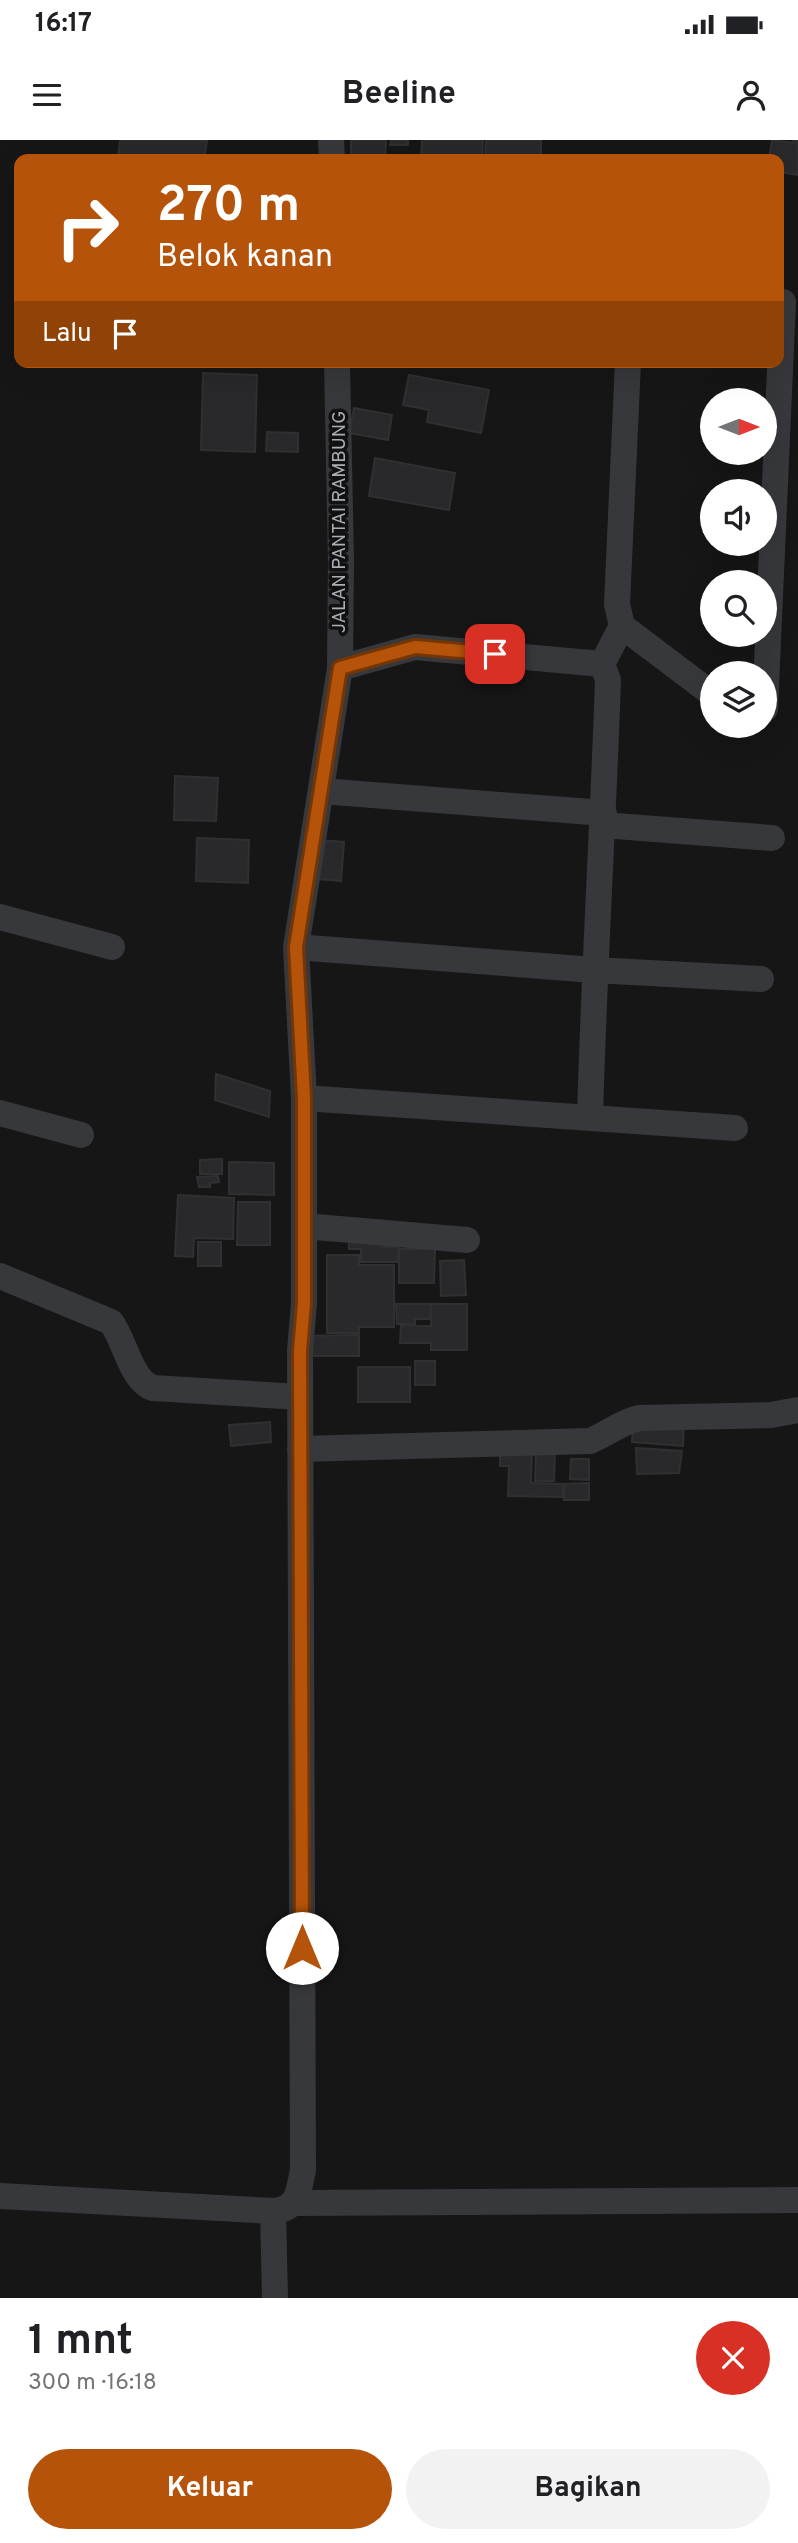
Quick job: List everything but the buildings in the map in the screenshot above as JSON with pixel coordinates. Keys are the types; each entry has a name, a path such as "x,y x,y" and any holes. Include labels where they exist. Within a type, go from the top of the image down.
{"street":[{"path":"784,358 787,302"},
{"name":"JALAN PANTAI RAMBUNG","path":"275,2298 283,2207 303,2170 300,1397 304,1098 296,947 340,668 337,368"},
{"path":"628,368 617,604 622,626 700,685"},
{"path":"768,661 783,368"},
{"path":"590,1117 608,680 602,664 622,626"},
{"path":"340,668 415,647 602,664"},
{"path":"321,791 772,838"},
{"path":"0,917 112,947"},
{"path":"296,947 594,970 761,979"},
{"path":"304,1098 735,1128"},
{"path":"0,1113 81,1135"},
{"path":"304,1226 467,1240"},
{"path":"0,1276 111,1322 144,1385 153,1388 300,1397"},
{"path":"300,1449 590,1441 606,1435 630,1420 771,1415 798,1410"},
{"path":"0,2196 283,2207 798,2200"}],"route":[{"path":"302,1948 300,1351 304,1303 304,1098 296,947 340,668 415,647 495,654"}]}
